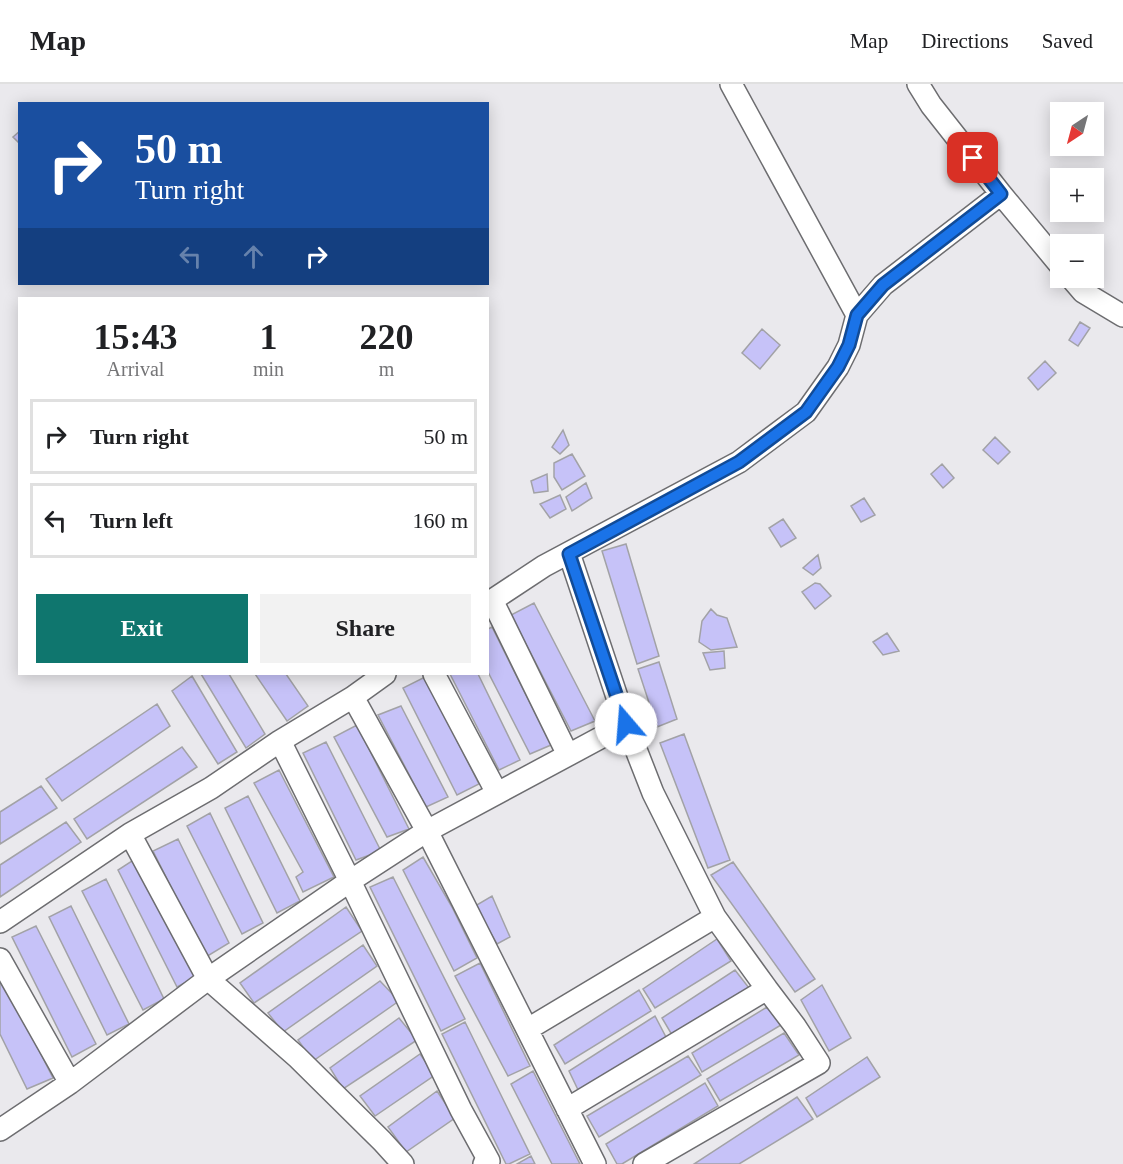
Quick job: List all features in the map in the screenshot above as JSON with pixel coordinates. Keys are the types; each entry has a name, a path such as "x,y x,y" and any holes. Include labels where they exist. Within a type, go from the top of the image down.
{"street":[{"path":"731,84 857,315"},
{"path":"918,84 931,105 1050,253"},
{"path":"568,755 490,602 544,566 739,462 806,412 846,352 857,315 883,285 1001,194"},
{"path":"1080,288 1123,316"},
{"path":"569,554 626,724 653,793 715,917 795,1026 819,1063 644,1164"},
{"path":"0,922 130,834 211,788 385,675"},
{"path":"435,675 497,793"},
{"path":"353,697 427,831 595,1164"},
{"path":"0,1130 70,1083 208,979 427,831 626,724"},
{"path":"280,741 488,1163"},
{"path":"130,834 208,979 297,1058 403,1164"},
{"path":"528,1029 715,917"},
{"path":"0,960 70,1083"},
{"path":"567,1109 767,989"}],"building":[{"path":"18,133 18,142 13,137"},
{"path":"1080,322 1090,328 1078,346 1069,340"},
{"path":"762,329 780,345 760,369 742,353"},
{"path":"1045,361 1056,373 1038,390 1028,378"},
{"path":"563,430 569,445 560,454 552,447"},
{"path":"995,437 1010,452 998,464 983,450"},
{"path":"572,454 585,476 562,490 554,477 554,463"},
{"path":"942,464 954,478 943,488 931,474"},
{"path":"547,474 548,491 534,493 531,481"},
{"path":"586,483 592,498 572,511 566,497"},
{"path":"560,495 566,509 550,518 540,504"},
{"path":"864,498 875,515 861,522 851,506"},
{"path":"783,519 796,538 781,547 769,528"},
{"path":"626,544 659,656 637,664 602,551"},
{"path":"818,555 821,568 813,575 803,568"},
{"path":"815,583 820,584 831,596 815,609 802,592"},
{"path":"534,603 595,721 571,731 511,615"},
{"path":"711,609 717,615 727,618 737,647 711,650 699,642 702,621"},
{"path":"492,627 551,745 530,754 489,674 489,628"},
{"path":"887,633 899,651 883,655 873,642"},
{"path":"724,651 725,668 710,670 703,653"},
{"path":"659,662 677,719 657,727 638,669"},
{"path":"202,675 230,675 265,734 246,748"},
{"path":"256,675 287,675 308,706 287,721"},
{"path":"451,675 478,675 520,760 499,770"},
{"path":"192,676 237,752 218,764 172,691"},
{"path":"425,677 479,784 457,795 403,688"},
{"path":"157,704 170,726 62,801 46,779"},
{"path":"401,706 448,797 426,807 378,715"},
{"path":"357,725 409,829 387,837 334,737"},
{"path":"684,734 730,860 708,868 660,743"},
{"path":"326,742 381,851 356,860 303,753"},
{"path":"182,747 197,767 87,839 74,819"},
{"path":"279,770 334,877 303,892 296,877 303,872 254,783"},
{"path":"41,786 57,808 0,844 0,812"},
{"path":"248,796 300,901 277,913 225,808"},
{"path":"210,813 263,923 242,934 187,826"},
{"path":"66,822 81,842 0,897 0,865"},
{"path":"178,839 229,943 206,957 153,851"},
{"path":"138,857 198,976 177,987 118,870"},
{"path":"423,857 452,907 477,958 454,971 403,870"},
{"path":"733,862 815,979 795,992 711,875"},
{"path":"393,877 465,1019 441,1031 370,887"},
{"path":"106,879 164,999 143,1010 82,891"},
{"path":"492,896 510,937 497,944 475,906"},
{"path":"71,906 129,1024 107,1035 49,917"},
{"path":"346,907 362,931 254,1003 240,983"},
{"path":"36,926 96,1044 72,1057 12,937"},
{"path":"717,939 731,961 655,1008 643,989"},
{"path":"363,945 377,966 283,1032 268,1013"},
{"path":"480,963 530,1066 508,1076 455,976"},
{"path":"735,970 749,988 672,1035 662,1018"},
{"path":"0,973 53,1078 27,1089 0,1034"},
{"path":"380,981 399,1001 313,1061 298,1040"},
{"path":"822,985 851,1038 829,1051 801,1000"},
{"path":"639,990 651,1011 565,1064 554,1045"},
{"path":"767,1007 781,1025 702,1072 692,1053"},
{"path":"655,1016 668,1041 580,1094 569,1071"},
{"path":"399,1018 417,1040 343,1089 330,1068"},
{"path":"465,1022 530,1154 509,1164 506,1164 442,1034"},
{"path":"784,1033 799,1055 720,1101 707,1079"},
{"path":"420,1054 435,1075 375,1116 360,1096"},
{"path":"688,1056 701,1075 599,1137 587,1116"},
{"path":"867,1057 880,1077 817,1117 806,1098"},
{"path":"533,1071 580,1164 552,1164 511,1084"},
{"path":"705,1083 718,1106 622,1164 617,1164 606,1144"},
{"path":"437,1091 455,1118 406,1152 388,1127"},
{"path":"797,1097 813,1119 739,1164 694,1164"},
{"path":"531,1156 535,1164 517,1164"}],"route":[{"path":"626,724 569,554 739,462 806,412 838,367 849,345 857,315 883,285 1001,194 973,158"}]}
